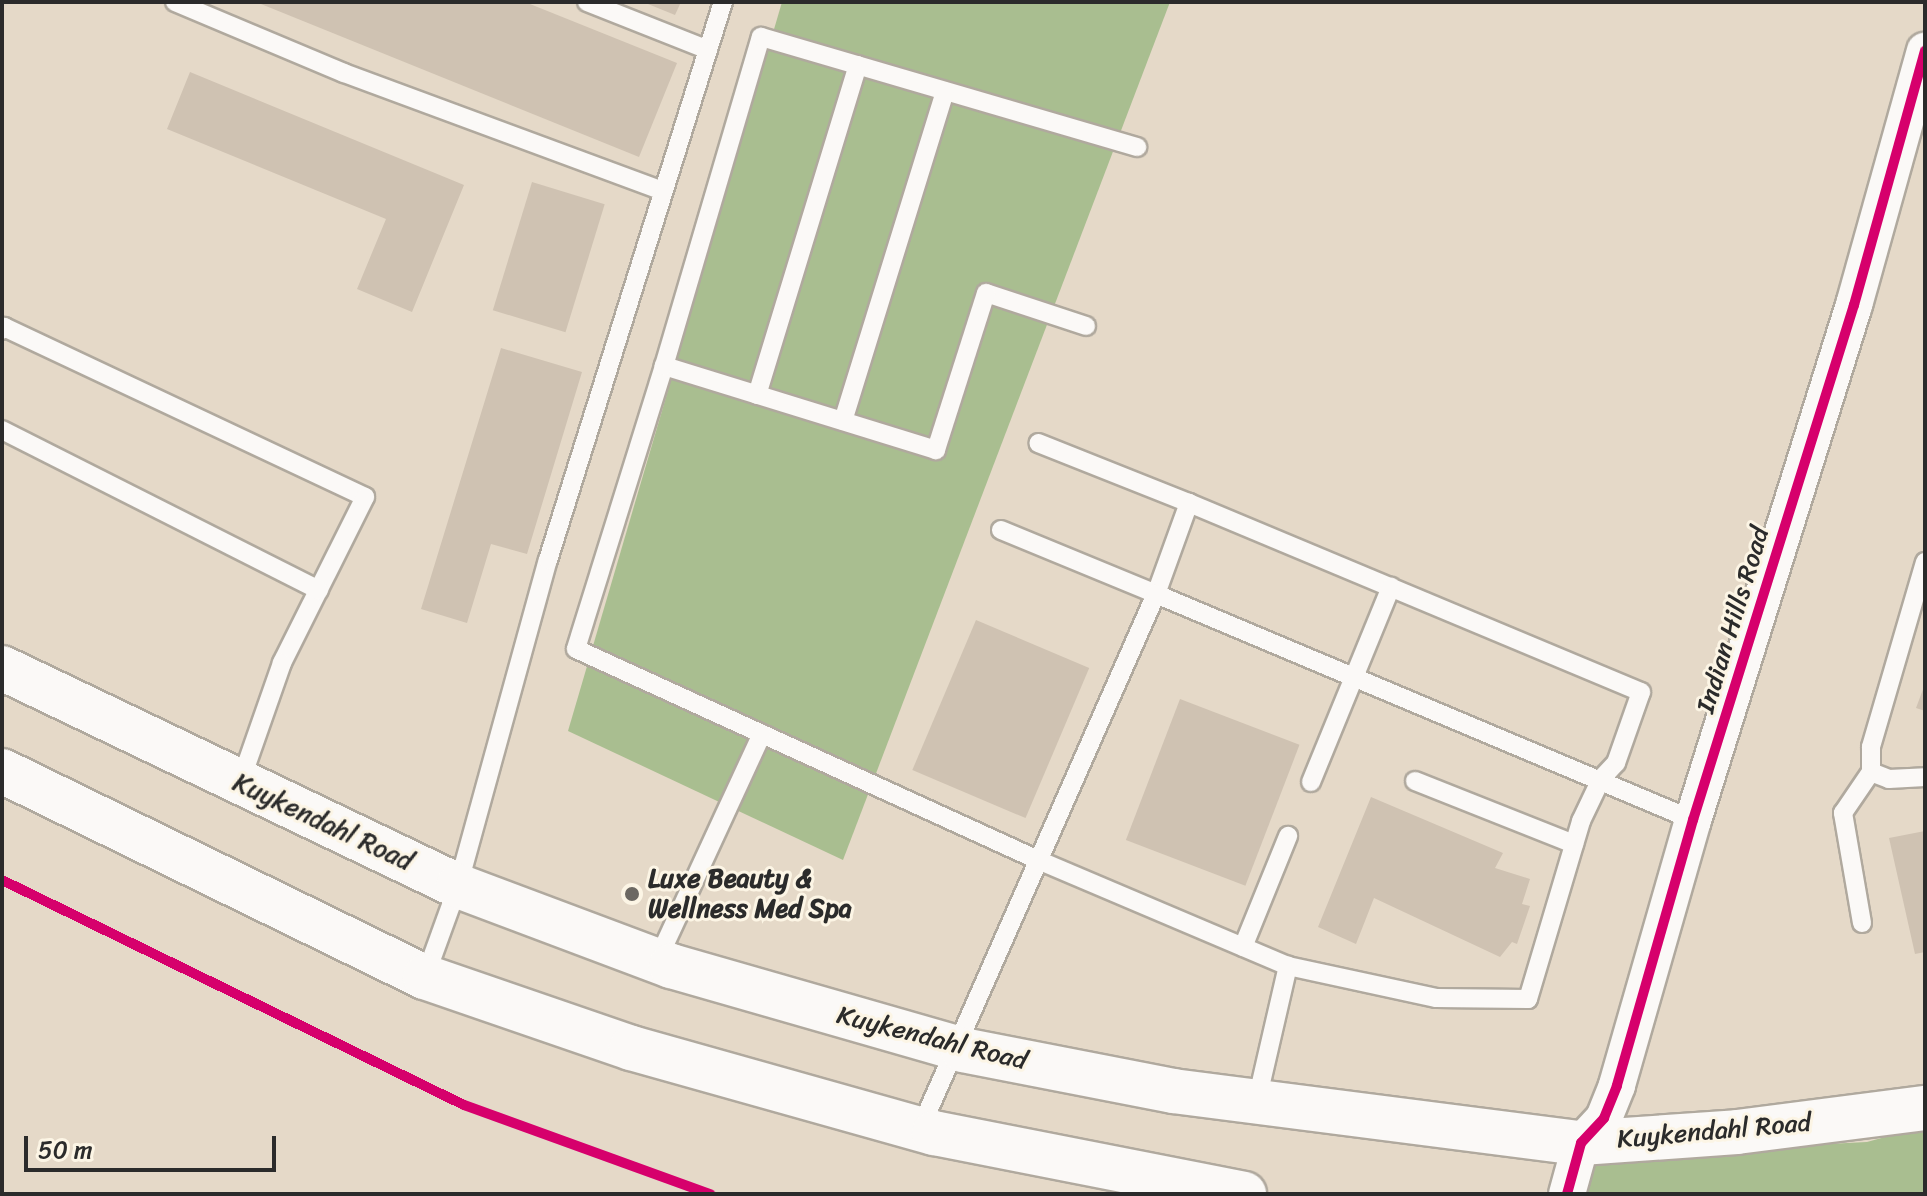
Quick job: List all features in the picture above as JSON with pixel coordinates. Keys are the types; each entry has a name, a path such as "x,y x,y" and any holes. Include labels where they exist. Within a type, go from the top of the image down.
{"main road":[{"name":"Kuykendahl Road","path":"2,668 458,886 657,961 955,1048 1173,1091 1581,1143 1737,1132 1925,1108"},
{"path":"2,771 425,977 631,1048 920,1129 1244,1194"}],"street":[{"name":"Indian Hills Road","path":"1567,1194 1581,1143 1604,1118 1617,1085 1693,820 1854,305 1925,51"}],"lane":[{"path":"175,2 344,73 663,191"},
{"path":"587,2 708,50"},
{"path":"425,977 458,886 501,718 723,2"},
{"path":"1038,443 1641,692 1616,763 1601,779 1574,844 1528,999 1436,998 1288,966 1038,860 576,649 761,37 1137,147"},
{"path":"757,395 858,65"},
{"path":"843,421 945,91"},
{"path":"664,366 936,450 986,293 1086,326"},
{"path":"3,328 365,497 282,663 240,783"},
{"path":"2,430 319,590"},
{"path":"920,1129 1156,594 1189,503"},
{"path":"1001,530 1693,820"},
{"path":"1862,923 1843,813 1871,772 1871,747 1925,562"},
{"path":"1311,782 1391,587"},
{"path":"657,961 762,734"},
{"path":"1871,772 1889,779 1925,777"},
{"path":"1415,781 1574,844"},
{"path":"1243,947 1288,836"},
{"path":"1257,1100 1288,966"}],"green space":[{"path":"782,2 1170,2 843,860 568,731"},
{"path":"1925,1126 1925,1194 1577,1194 1585,1164 1603,1155 1867,1142"}],"building":[{"path":"256,2 525,2 677,63 639,157"},
{"path":"643,2 681,2 675,15"},
{"path":"190,72 464,185 412,312 357,289 386,219 167,129"},
{"path":"532,182 605,204 566,332 493,310"},
{"path":"501,348 582,372 527,554 491,544 467,623 421,609"},
{"path":"976,620 1089,668 1026,818 912,770"},
{"path":"1925,684 1925,711 1916,708"},
{"path":"1180,699 1299,745 1245,886 1126,840"},
{"path":"1371,797 1503,853 1495,868 1530,879 1522,904 1530,906 1517,944 1512,942 1500,957 1374,898 1356,944 1318,927"},
{"path":"1925,831 1925,952 1915,954 1889,838"}],"cycle path":[{"path":"1567,1194 1581,1143 1604,1118 1617,1085 1693,820 1854,305 1925,51"},
{"path":"2,880 464,1105 710,1194"}],"place":[{"name":"Luxe Beauty & Wellness Med Spa","path":"632,894"}]}
